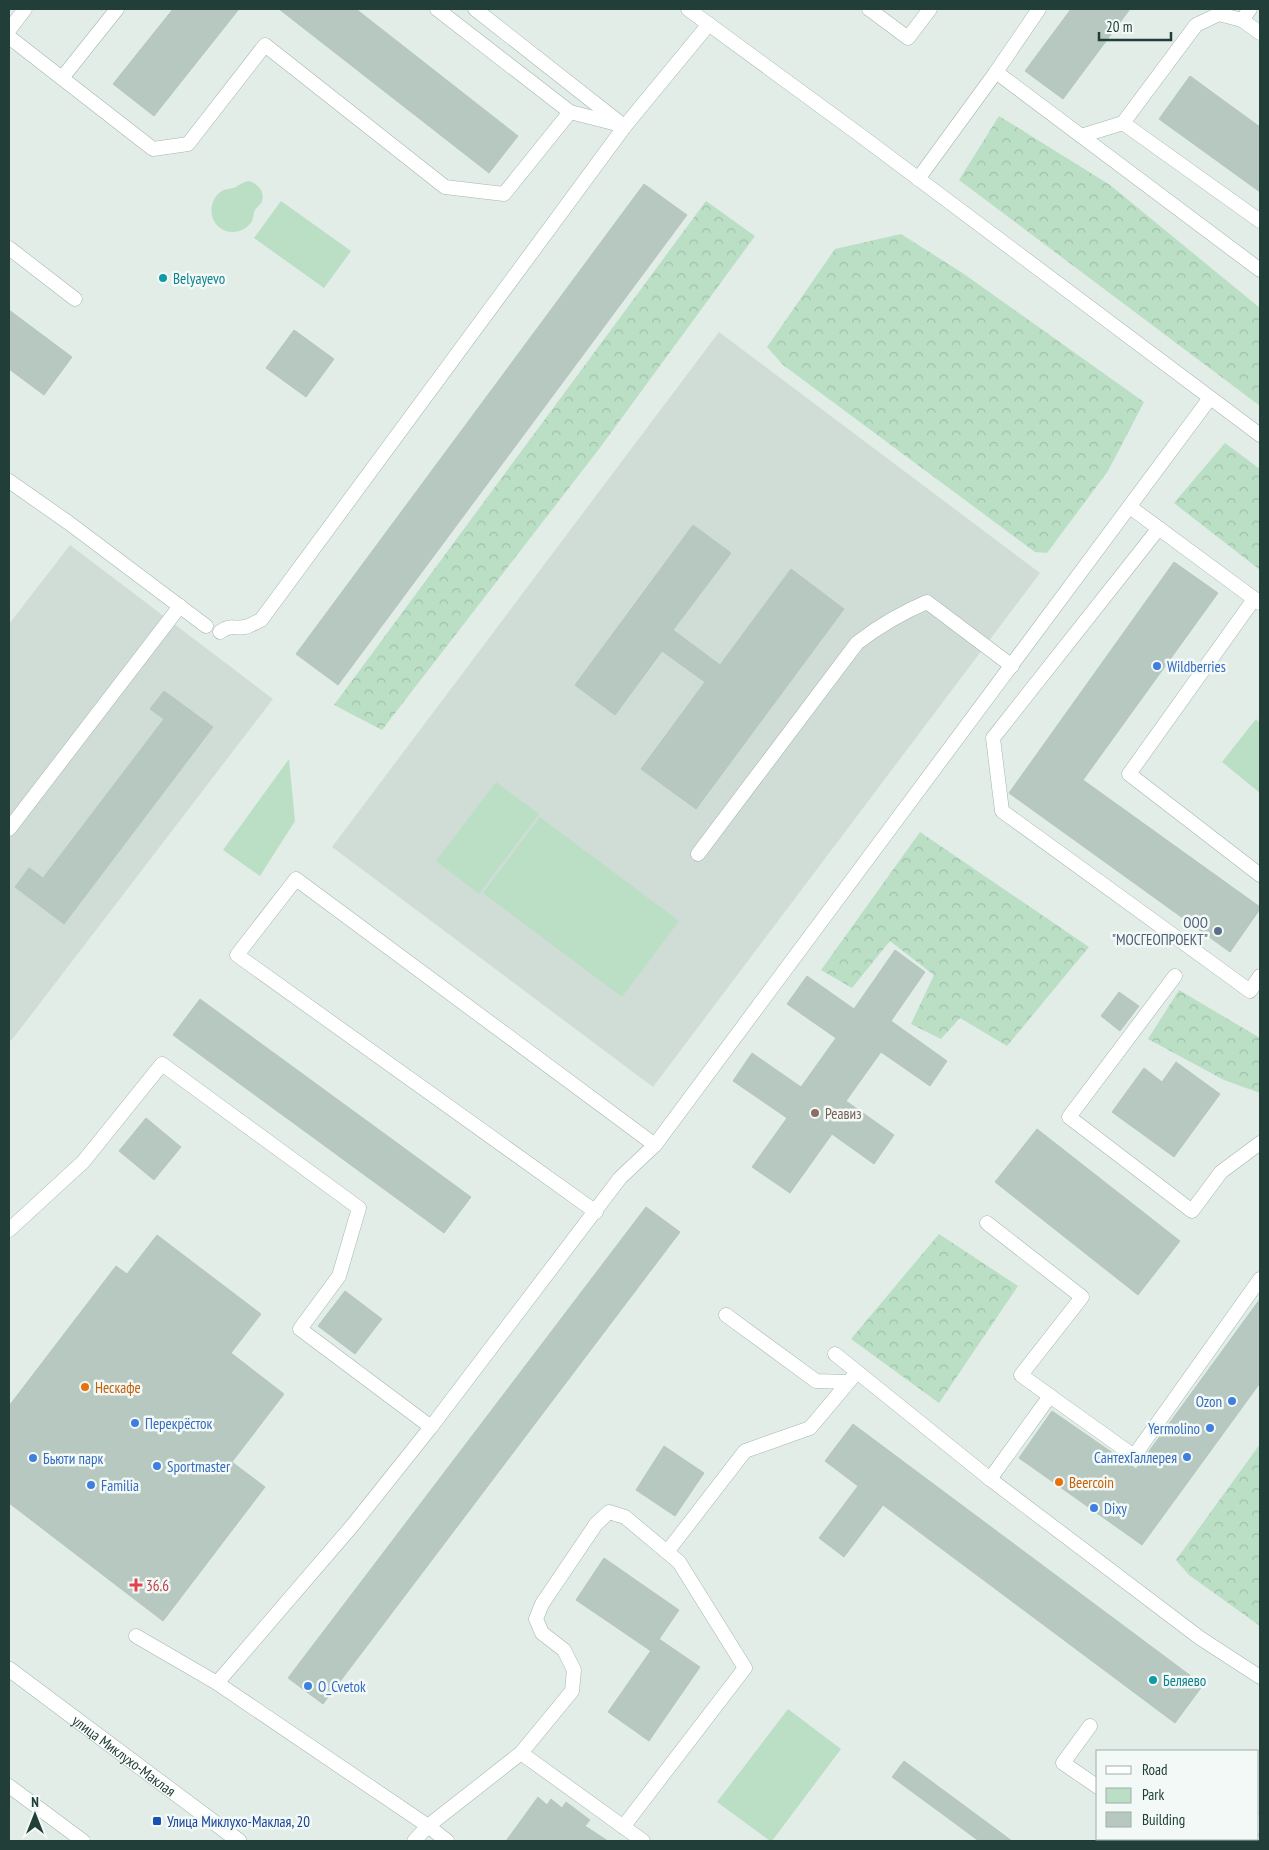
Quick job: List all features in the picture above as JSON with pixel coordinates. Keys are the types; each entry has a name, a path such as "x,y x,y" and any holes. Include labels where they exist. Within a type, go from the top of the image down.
{"main road":[{"name":"улица Миклухо-Маклая","path":"9,1669 239,1841"}],"lane":[{"path":"9,30 25,9"},
{"path":"62,78 117,9"},
{"path":"437,9 570,112 625,126"},
{"path":"475,9 625,126"},
{"path":"688,9 1198,386 1210,398 1260,435"},
{"path":"869,9 908,38 930,9"},
{"path":"918,179 996,72 1039,9"},
{"path":"1081,136 1123,123 1196,25 1219,14 1246,14 1260,33"},
{"path":"220,632 234,626 245,627 261,620 625,126 709,24"},
{"path":"9,37 153,148 188,144 265,45 445,187 504,194 570,112"},
{"path":"996,72 1260,270"},
{"path":"1123,123 1260,221"},
{"path":"9,248 74,299"},
{"path":"217,1683 352,1526 431,1427 620,1178 655,1145 1210,398"},
{"path":"9,480 206,626"},
{"path":"1130,507 1257,601 1129,774 1260,875"},
{"path":"1159,528 993,738 1002,811 1255,994 1260,976"},
{"path":"698,854 857,643 900,614 927,602 1012,666"},
{"path":"9,829 180,606"},
{"path":"596,1212 237,955 296,879 655,1145"},
{"path":"1175,976 1069,1117 1192,1211 1221,1172 1260,1143"},
{"path":"9,1230 83,1162 162,1064 359,1208 339,1276 300,1329 431,1427"},
{"path":"987,1223 1082,1297 1021,1375 1134,1456 1260,1279"},
{"path":"726,1315 816,1381 852,1377"},
{"path":"835,1354 852,1377 1200,1638 1260,1677"},
{"path":"668,1552 745,1451 810,1428 852,1377"},
{"path":"990,1479 1050,1396"},
{"path":"414,1841 428,1826 521,1753 572,1692 574,1670 564,1650 542,1633 536,1619 542,1604 596,1524 609,1512 625,1517 679,1562 745,1668 623,1827"},
{"path":"136,1636 217,1683 428,1826 447,1841"},
{"path":"1090,1726 1063,1763 1096,1786"},
{"path":"521,1753 643,1841"},
{"path":"9,1786 83,1841"}],"shaded area":[{"path":"719,332 1040,573 653,1087 332,847"},
{"path":"70,545 273,699 11,1041 9,1039 9,624"}],"green space":[{"path":"999,116 1110,185 1260,308 1260,406 959,180"},
{"path":"249,181 258,186 262,191 263,197 254,211 252,221 246,228 237,232 223,230 213,219 212,204 214,199 223,190"},
{"path":"281,201 351,251 324,288 254,238"},
{"path":"706,201 755,236 599,449 382,730 334,705"},
{"path":"901,234 964,274 1144,402 1108,471 1047,553 1035,552 783,365 767,347 835,249"},
{"path":"1225,443 1260,469 1260,570 1174,503"},
{"path":"1256,719 1260,723 1260,793 1222,762"},
{"path":"289,759 295,821 260,876 223,850"},
{"path":"496,782 539,814 479,894 436,861"},
{"path":"540,817 679,921 622,997 483,893"},
{"path":"920,832 1089,947 1007,1046 960,1018 941,1039 911,1024 934,975 890,941 852,988 821,970"},
{"path":"1179,990 1260,1038 1260,1093 1224,1080 1148,1039"},
{"path":"939,1234 1018,1286 939,1403 851,1339"},
{"path":"1260,1444 1260,1626 1189,1575 1176,1560"},
{"path":"788,1709 841,1749 772,1841 770,1841 717,1802"}],"building":[{"path":"173,9 239,9 154,116 113,84"},
{"path":"279,9 356,9 518,136 489,173"},
{"path":"1071,9 1130,9 1063,99 1025,71"},
{"path":"1190,76 1260,127 1260,192 1159,119"},
{"path":"644,184 687,215 338,685 296,654"},
{"path":"9,310 72,357 44,395 9,369"},
{"path":"294,330 334,359 306,397 266,368"},
{"path":"693,525 731,553 673,630 720,665 791,569 844,609 696,809 641,769 705,682 662,651 615,715 575,685"},
{"path":"1174,562 1218,593 1083,780 1260,907 1230,952 1009,793"},
{"path":"164,691 213,727 64,924 15,887 29,868 43,878 164,719 150,709"},
{"path":"895,950 925,972 891,1021 947,1061 930,1086 881,1052 846,1101 894,1135 874,1164 832,1134 790,1193 752,1167 787,1118 733,1081 752,1053 801,1087 836,1038 787,1004 807,976 854,1009"},
{"path":"1119,992 1139,1006 1120,1031 1101,1016"},
{"path":"200,999 471,1197 444,1233 173,1035"},
{"path":"1176,1062 1220,1094 1174,1157 1112,1112 1144,1068 1162,1082"},
{"path":"146,1118 181,1147 154,1180 119,1151"},
{"path":"1037,1129 1180,1241 1138,1295 995,1182"},
{"path":"646,1207 680,1232 323,1704 288,1678"},
{"path":"157,1235 261,1314 231,1353 284,1394 232,1462 265,1487 163,1621 9,1503 9,1406 116,1266 127,1274"},
{"path":"345,1291 382,1319 355,1354 318,1326"},
{"path":"1260,1299 1260,1383 1142,1545 1019,1458 1052,1411 1136,1469"},
{"path":"853,1424 1203,1685 1175,1723 883,1505 844,1557 819,1538 858,1486 825,1461"},
{"path":"664,1446 704,1473 675,1516 636,1490"},
{"path":"604,1558 679,1610 651,1651 576,1600"},
{"path":"659,1639 700,1667 649,1741 608,1712"},
{"path":"904,1761 1012,1841 979,1841 892,1777"},
{"path":"538,1797 547,1805 551,1799 562,1808 566,1802 590,1820 585,1826 608,1841 506,1841"}],"place":[{"name":"Belyayevo","path":"163,278"},
{"name":"Wildberries","path":"1157,666"},
{"name":"ООО \"МОСГЕОПРОЕКТ\"","path":"1218,931"},
{"name":"Реавиз","path":"815,1113"},
{"name":"Нескафе","path":"85,1387"},
{"name":"Ozon","path":"1232,1401"},
{"name":"Перекрёсток","path":"135,1423"},
{"name":"Yermolino","path":"1210,1428"},
{"name":"СантехГаллерея","path":"1187,1457"},
{"name":"Бьюти парк","path":"33,1458"},
{"name":"Sportmaster","path":"157,1466"},
{"name":"Beercoin","path":"1059,1482"},
{"name":"Familia","path":"91,1485"},
{"name":"Dixy","path":"1094,1508"},
{"name":"36.6","path":"136,1585"},
{"name":"Беляево","path":"1153,1680"},
{"name":"O_Cvetok","path":"308,1686"},
{"name":"Улица Миклухо-Маклая, 20","path":"157,1821"}]}
